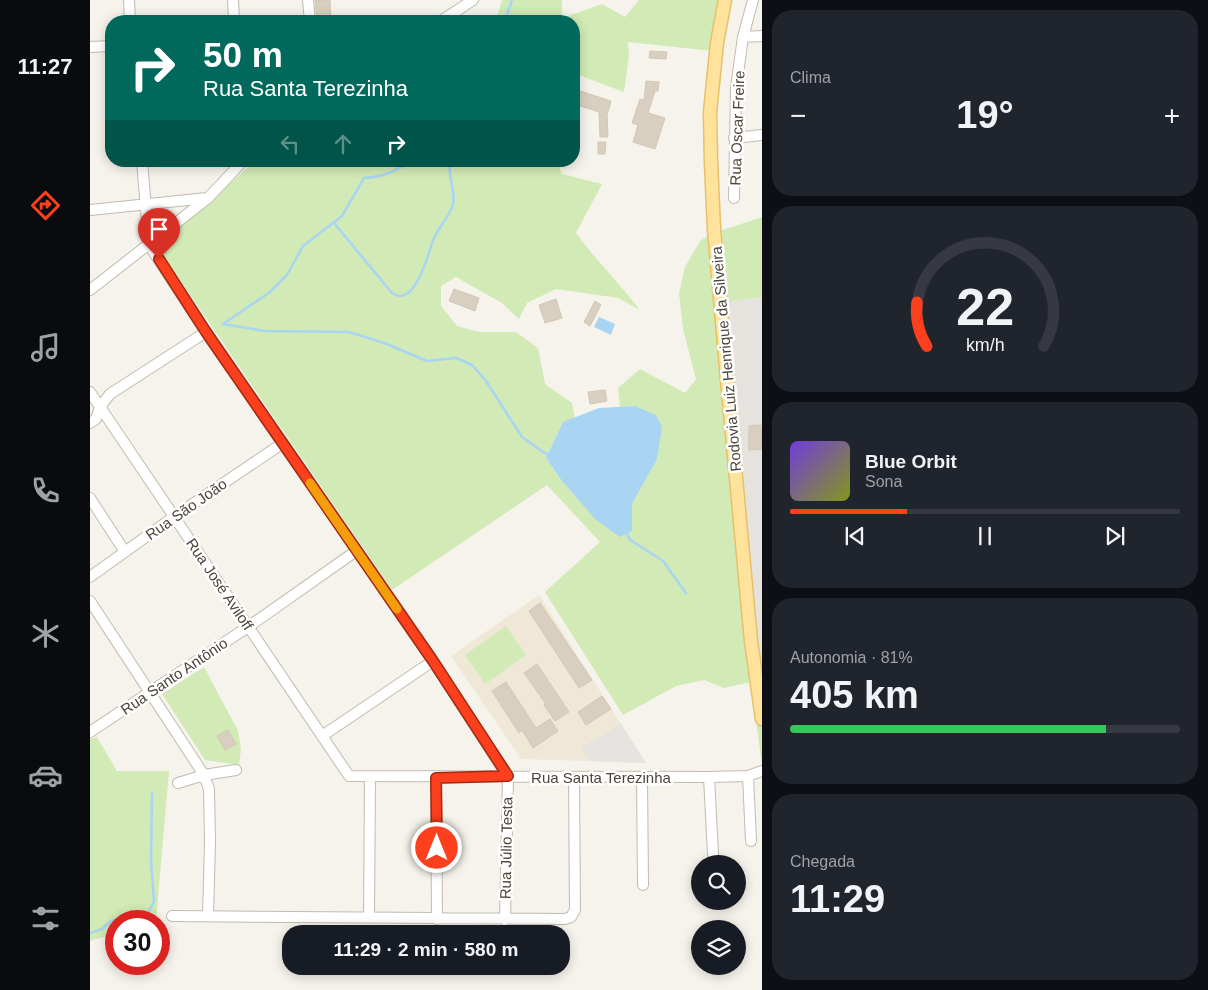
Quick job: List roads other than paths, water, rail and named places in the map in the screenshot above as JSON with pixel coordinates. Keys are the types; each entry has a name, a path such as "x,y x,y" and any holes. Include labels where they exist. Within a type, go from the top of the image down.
{"main road":[{"name":"Rodovia Luiz Henrique da Silveira","path":"725,0 717,43 710,112 714,229 751,641 762,719"}],"street":[{"path":"129,0 130,15"},
{"path":"232,0 233,15"},
{"path":"308,0 309,15"},
{"path":"450,15 472,0"},
{"name":"Rua Oscar Freire","path":"734,198 736,88 743,37 753,0"},
{"path":"743,37 762,36"},
{"path":"90,47 105,46"},
{"path":"734,138 762,135"},
{"path":"143,167 149,245 206,332 433,661 508,776"},
{"path":"90,290 208,198 237,167"},
{"path":"90,210 208,198"},
{"path":"90,423 96,419 100,407 110,394 124,383 206,332"},
{"name":"Rua José Aviloff","path":"90,392 349,776"},
{"name":"Rua São João","path":"90,576 283,443"},
{"path":"91,502 125,552"},
{"name":"Rua Santo Antônio","path":"90,732 248,627 356,551"},
{"path":"90,601 204,775 208,789 210,842 208,916"},
{"path":"322,736 433,661"},
{"path":"178,783 204,775 236,770"},
{"name":"Rua Santa Terezinha","path":"349,776 436,778 508,776 709,777 748,776 762,771"},
{"name":"Rua Júlio Testa","path":"505,920 508,776"},
{"path":"172,916 565,919 574,914 574,776"},
{"path":"748,776 751,842"},
{"path":"369,917 370,777"},
{"path":"642,777 644,885"},
{"path":"709,777 713,854"},
{"path":"436,778 437,919"}],"water":[{"path":"599,317 615,324 611,335 594,327"},
{"path":"635,406 656,415 662,427 657,459 632,504 632,531 620,537 595,519 562,481 546,458 563,422 599,408"}],"waterway":[{"path":"507,15 512,0"},
{"path":"223,324 270,292 287,275 303,246 342,216 364,178 388,173 401,167"},
{"path":"334,223 392,293 399,296 406,294 417,282 434,238 452,208 454,199 450,167"},
{"path":"223,324 265,331 349,332 387,344 427,361 456,358 472,365 486,381 522,437 549,455"},
{"path":"626,531 629,539 663,561 686,593"},
{"path":"90,933 102,929 111,921 136,918 149,911 154,901 151,861 152,793"}]}
